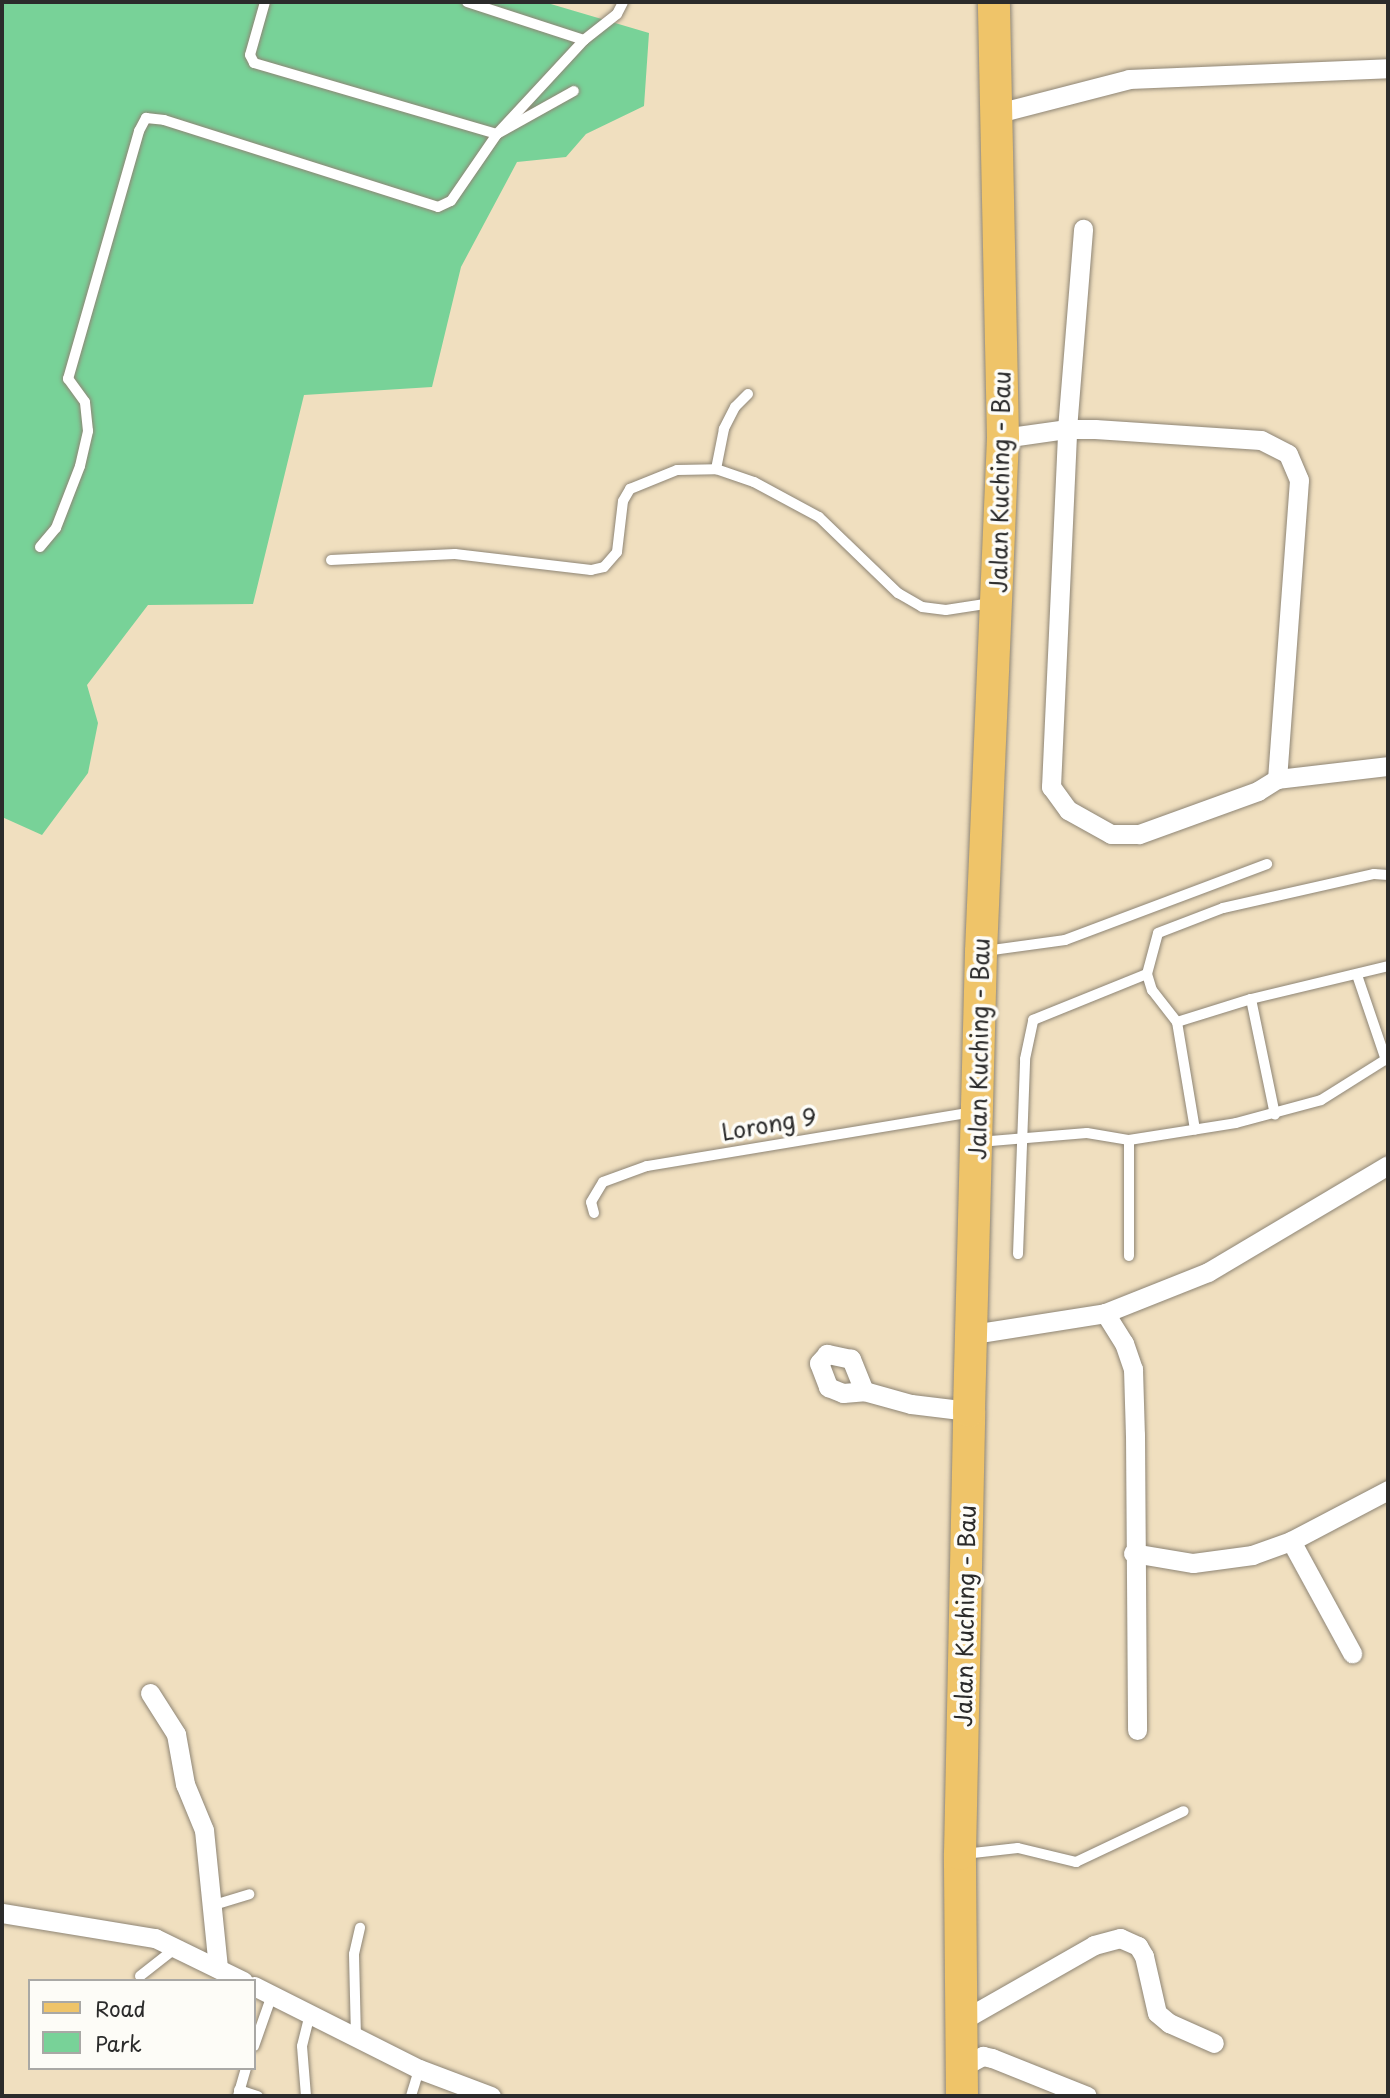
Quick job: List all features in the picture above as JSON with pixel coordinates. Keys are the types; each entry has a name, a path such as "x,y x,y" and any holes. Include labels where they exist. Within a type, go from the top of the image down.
{"main road":[{"name":"Jalan Kuching - Bau","path":"962,2081 960,1854 968,1411 973,1334 981,952 999,601 1003,438 994,2"}],"street":[{"path":"998,113 1129,79 1388,68"},
{"path":"1083,229 1067,429 1051,787 1068,810 1111,834 1139,834 1258,791 1277,779 1388,766"},
{"path":"1003,438 1067,429 1261,440 1288,454 1299,480 1277,779"},
{"path":"973,1334 1105,1313 1208,1272 1388,1165"},
{"path":"1105,1313 1124,1342 1133,1369 1137,1730"},
{"path":"864,1391 911,1404 968,1411"},
{"path":"1133,1553 1168,1562 1228,1561 1291,1541 1388,1490"},
{"path":"1291,1541 1352,1653"},
{"path":"150,1693 176,1734 186,1784 204,1830 214,1905 218,1968"},
{"path":"2,1913 155,1938 239,1979"},
{"path":"961,2021 1094,1945 1120,1938 1139,1946 1144,1956 1157,2013 1169,2023 1214,2043"},
{"path":"256,1987 419,2069 491,2096"},
{"path":"962,2081 983,2056 1087,2096"}],"lane":[{"path":"265,2 250,55 254,63 497,134 574,91"},
{"path":"467,2 584,40"},
{"path":"40,547 56,528 80,466 88,431 85,402 68,379 146,118 164,120 438,207 451,201 497,134 584,40 617,14 623,2"},
{"path":"716,469 724,429 734,407 748,394"},
{"path":"331,560 455,554 590,570 604,567 617,552 623,501 630,489 677,470 716,469 754,482 819,517 861,552 898,593 922,607 946,610 999,601"},
{"path":"981,952 1065,940 1267,864"},
{"path":"1195,1130 1177,1022 1152,990 1147,974 1157,933 1223,908 1374,874 1388,875"},
{"path":"1177,1022 1251,999 1388,966"},
{"path":"1018,1254 1026,1037 1033,1020 1147,974"},
{"path":"977,1142 1087,1133 1129,1140 1275,1115 1321,1100 1387,1059 1357,975"},
{"path":"1251,999 1275,1115"},
{"name":"Lorong 9","path":"594,1213 591,1202 603,1182 647,1166 978,1111"},
{"path":"1129,1140 1129,1256"},
{"path":"960,1854 1018,1848 1076,1861 1184,1811"},
{"path":"214,1905 249,1894"},
{"path":"356,2038 354,1954 360,1928"},
{"path":"140,1976 177,1947"},
{"path":"256,2040 272,1996"},
{"path":"306,2096 302,2046 311,2013"},
{"path":"411,2096 419,2069"},
{"path":"245,2070 239,2093 258,2096"}],"green space":[{"path":"2,2 544,2 649,33 644,106 586,134 566,157 517,162 461,267 432,387 304,395 253,604 148,605 87,685 98,723 88,773 42,835 2,817"}]}
